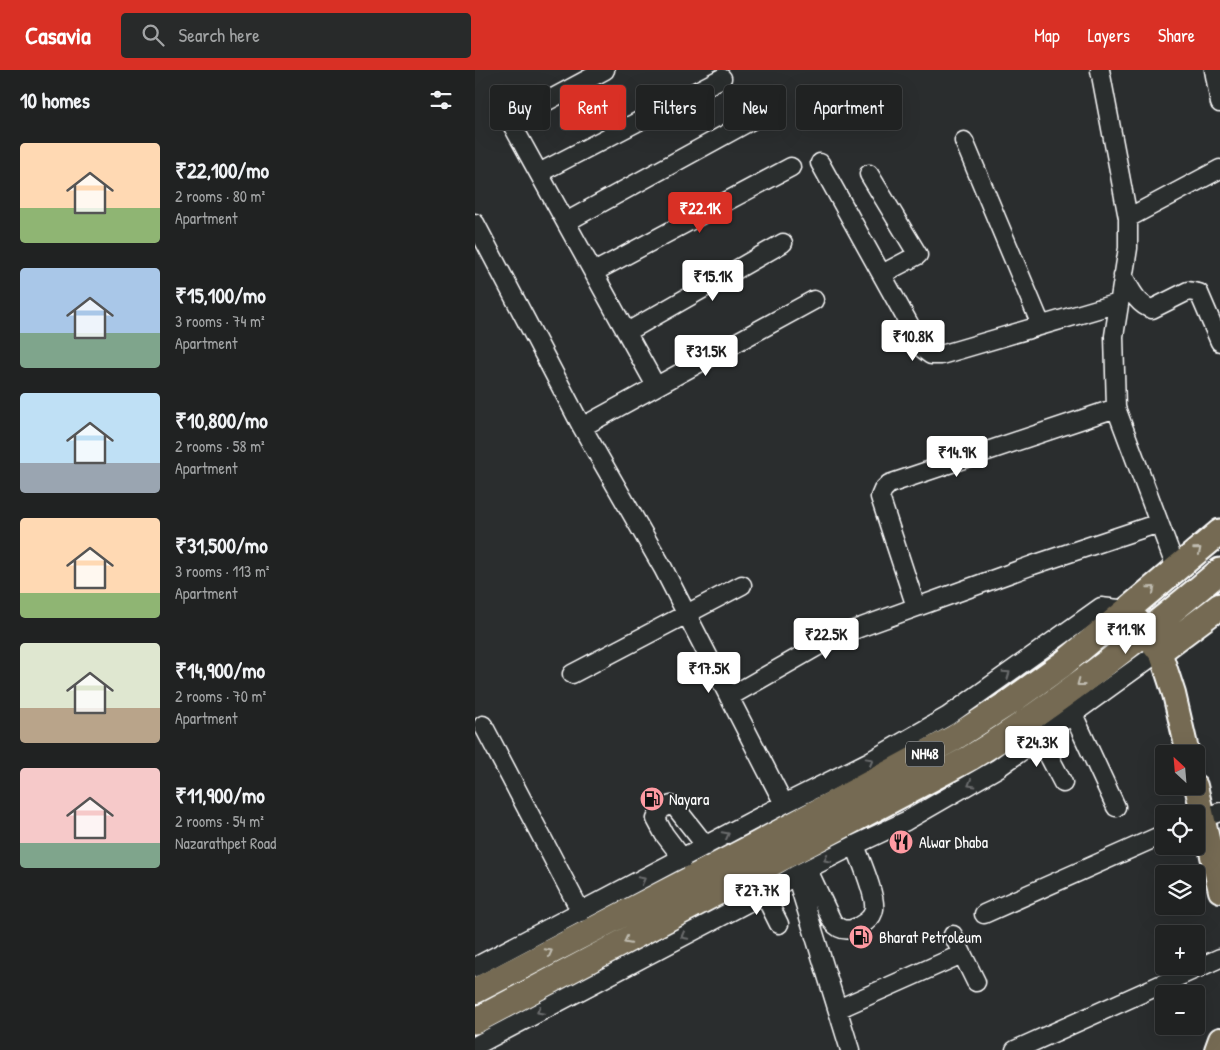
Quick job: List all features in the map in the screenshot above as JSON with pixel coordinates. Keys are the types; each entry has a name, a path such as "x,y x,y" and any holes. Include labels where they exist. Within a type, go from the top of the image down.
{"highway":[{"name":"NH48","path":"475,991 688,868 771,837 954,738 1010,702 1063,664 1220,532"},
{"name":"NH48","path":"475,1021 598,968 863,833 971,758 1154,642 1220,572"},
{"path":"1128,610 1154,642 1220,606"}],"main road":[{"path":"1154,642 1174,694 1186,745"},
{"path":"1199,795 1206,816 1220,891"},
{"path":"1216,1050 1220,1039"}],"street":[{"path":"605,70 510,122 656,386"},
{"path":"1100,70 1128,218 1128,248 1113,336 1116,408 1176,568"},
{"path":"1214,70 1220,103"},
{"path":"539,173 722,78"},
{"path":"566,222 734,130"},
{"path":"964,142 1041,326"},
{"path":"820,163 923,349 931,354 941,355 1118,303"},
{"path":"593,272 791,167"},
{"path":"1128,218 1220,169"},
{"path":"869,174 919,255 883,274"},
{"path":"475,223 582,427 663,568 784,804"},
{"path":"627,332 783,243"},
{"path":"1123,276 1139,301 1145,307 1152,309 1188,292 1199,293 1220,342"},
{"path":"582,427 814,300"},
{"path":"916,607 879,497 889,484 1116,408"},
{"path":"729,697 834,637 1033,565 1159,523"},
{"path":"572,674 742,585"},
{"path":"475,967 581,912 688,868 706,846 868,762 948,716 1101,607 1128,610"},
{"path":"475,1046 598,968 765,894 863,833 906,821 998,768 1073,714 1154,642"},
{"path":"1073,714 1116,807"},
{"path":"483,725 581,912"},
{"path":"1040,739 1063,783"},
{"path":"688,868 659,825 656,818 661,809 671,806 676,808 706,846"},
{"path":"802,872 836,927 843,930 852,929 866,921 873,915 874,901 863,833"},
{"path":"984,914 1155,838"},
{"path":"802,872 850,1050"},
{"path":"765,894 779,924"},
{"path":"953,935 976,982"},
{"path":"838,1009 963,954"},
{"path":"1015,1050 1220,958"}],"place":[{"name":"Nayara","path":"652,799"},
{"name":"Alwar Dhaba","path":"901,842"},
{"name":"Bharat Petroleum","path":"861,937"}]}
